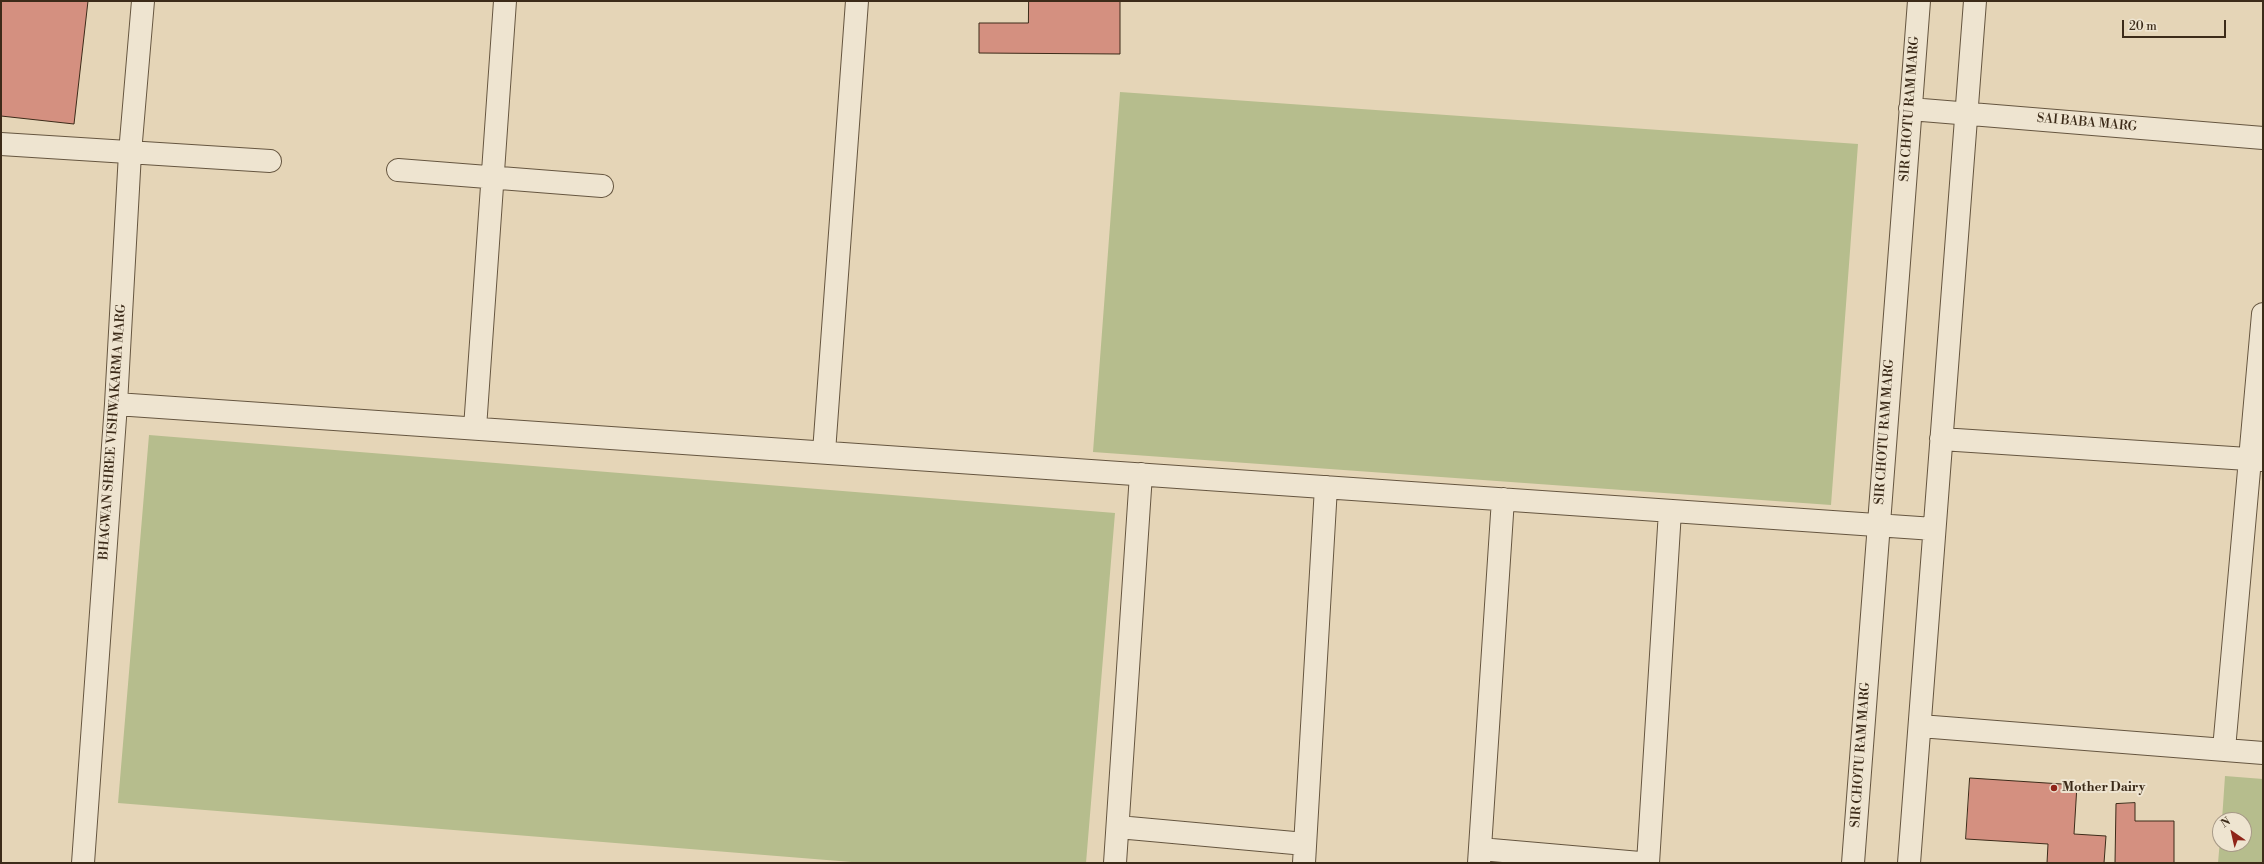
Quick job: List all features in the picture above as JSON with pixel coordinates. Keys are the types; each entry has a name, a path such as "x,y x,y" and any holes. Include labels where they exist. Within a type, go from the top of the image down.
{"street":[{"name":"BHAGWAN SHREE VISHWAKARMA MARG","path":"84,863 116,404 130,153 143,1"},
{"path":"476,428 505,1"},
{"path":"824,452 857,1"},
{"name":"SIR CHOTU RAM MARG","path":"1853,863 1919,1"},
{"path":"1909,863 1975,1"},
{"name":"SAI BABA MARG","path":"1910,109 2263,135"},
{"path":"1,144 270,161"},
{"path":"398,170 602,186"},
{"path":"2224,749 2256,460 2263,314"},
{"path":"116,404 1934,529"},
{"path":"1941,439 2256,460"},
{"path":"1115,863 1140,474"},
{"path":"1118,828 1304,854 1326,487"},
{"path":"1504,499 1480,856 1640,863"},
{"path":"1648,863 1670,511"},
{"path":"1920,726 2263,752"}],"green space":[{"path":"1120,92 1858,144 1831,505 1093,452"},
{"path":"149,435 1115,513 1086,863 864,863 118,803"},
{"path":"2225,776 2263,779 2263,863 2218,863 2219,852 2252,852 2252,812 2223,812"}],"building":[{"path":"1,1 88,1 74,124 1,116"},
{"path":"1029,1 1120,1 1120,54 979,53 979,23 1028,23"},
{"path":"1970,778 2077,785 2074,834 2106,836 2104,863 2047,863 2048,844 1966,839"},
{"path":"2135,803 2135,821 2174,821 2174,863 2115,863 2116,804"}],"place":[{"name":"Mother Dairy","path":"2054,788"}]}
